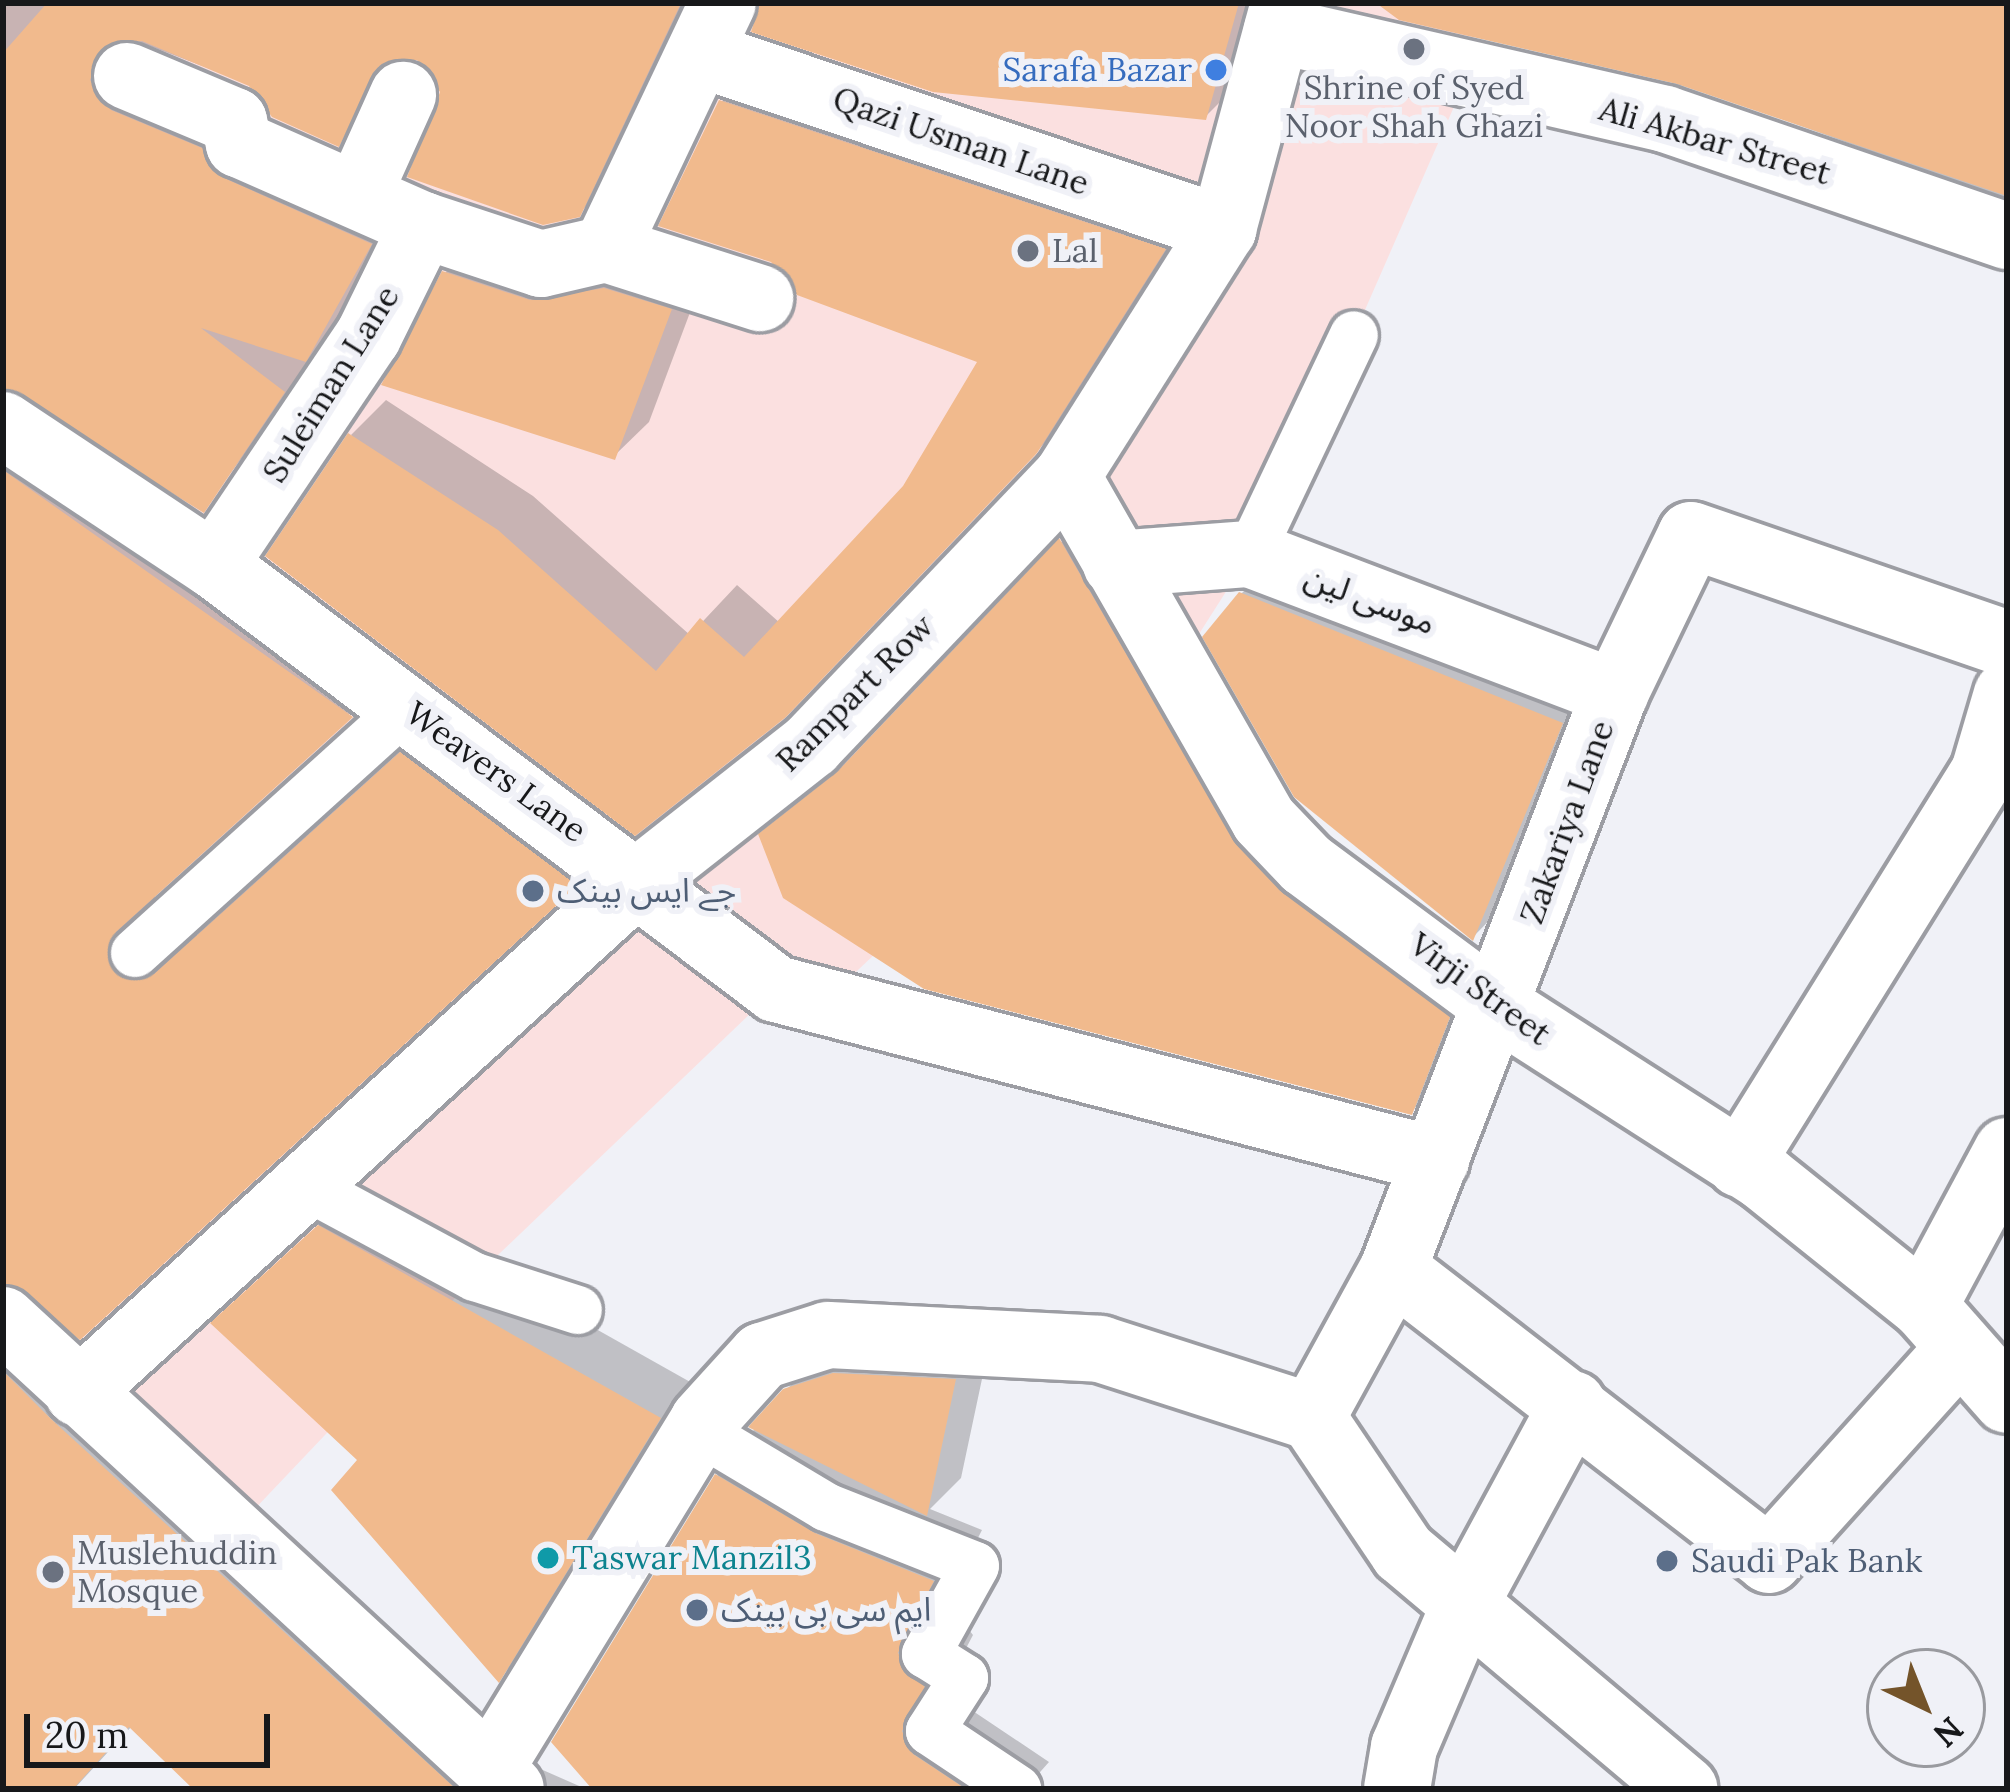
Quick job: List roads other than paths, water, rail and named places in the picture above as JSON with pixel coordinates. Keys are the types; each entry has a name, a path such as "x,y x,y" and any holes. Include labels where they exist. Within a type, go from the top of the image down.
{"street":[{"name":"Rampart Row","path":"78,1393 641,879 811,745 1067,476 1222,229 1280,16"},
{"name":"Ali Akbar Street","path":"1280,16 1665,119 2007,236"},
{"name":"Qazi Usman Lane","path":"711,28 1222,229"},
{"path":"606,249 711,28"},
{"path":"127,76 234,121 239,144 423,225 541,264 606,249 760,298"},
{"path":"358,195 403,95"},
{"name":"Suleiman Lane","path":"214,565 368,337 423,225"},
{"name":"Weavers Lane","path":"3,424 214,565 641,879 776,989 1436,1160"},
{"name":"Virji Street","path":"1067,476 1264,820 1500,1008 1741,1164 1941,1328 2007,1400"},
{"name":"Zakariya Lane","path":"1312,1417 1393,1269 1500,1008 1615,693 1690,535 2007,644"},
{"name":"موسی لین","path":"1116,564 1250,554 1615,693"},
{"path":"1741,1164 1984,772 2007,694"},
{"path":"1393,1269 1769,1560 1941,1328 2007,1151"},
{"path":"3,1321 501,1779 697,1430 762,1357 828,1335 1100,1349 1312,1417 1403,1552 1684,1789"},
{"path":"1397,1789 1465,1604 1573,1404"}],"lane":[{"path":"1250,554 1354,335"},
{"path":"135,953 407,707"},
{"path":"302,1184 475,1277 578,1310"},
{"path":"697,1430 826,1507 976,1565 926,1654 964,1678 930,1731 1018,1789"}],"place":[{"name":"Shrine of Syed Noor Shah Ghazi","path":"1414,49"},
{"name":"Sarafa Bazar","path":"1216,70"},
{"name":"Lal","path":"1028,251"},
{"name":"جے ایس بینک","path":"533,891"},
{"name":"Taswar Manzil3","path":"548,1558"},
{"name":"Saudi Pak Bank","path":"1667,1561"},
{"name":"Muslehuddin Mosque","path":"53,1572"},
{"name":"ایم سی بی بینک","path":"697,1610"}]}
